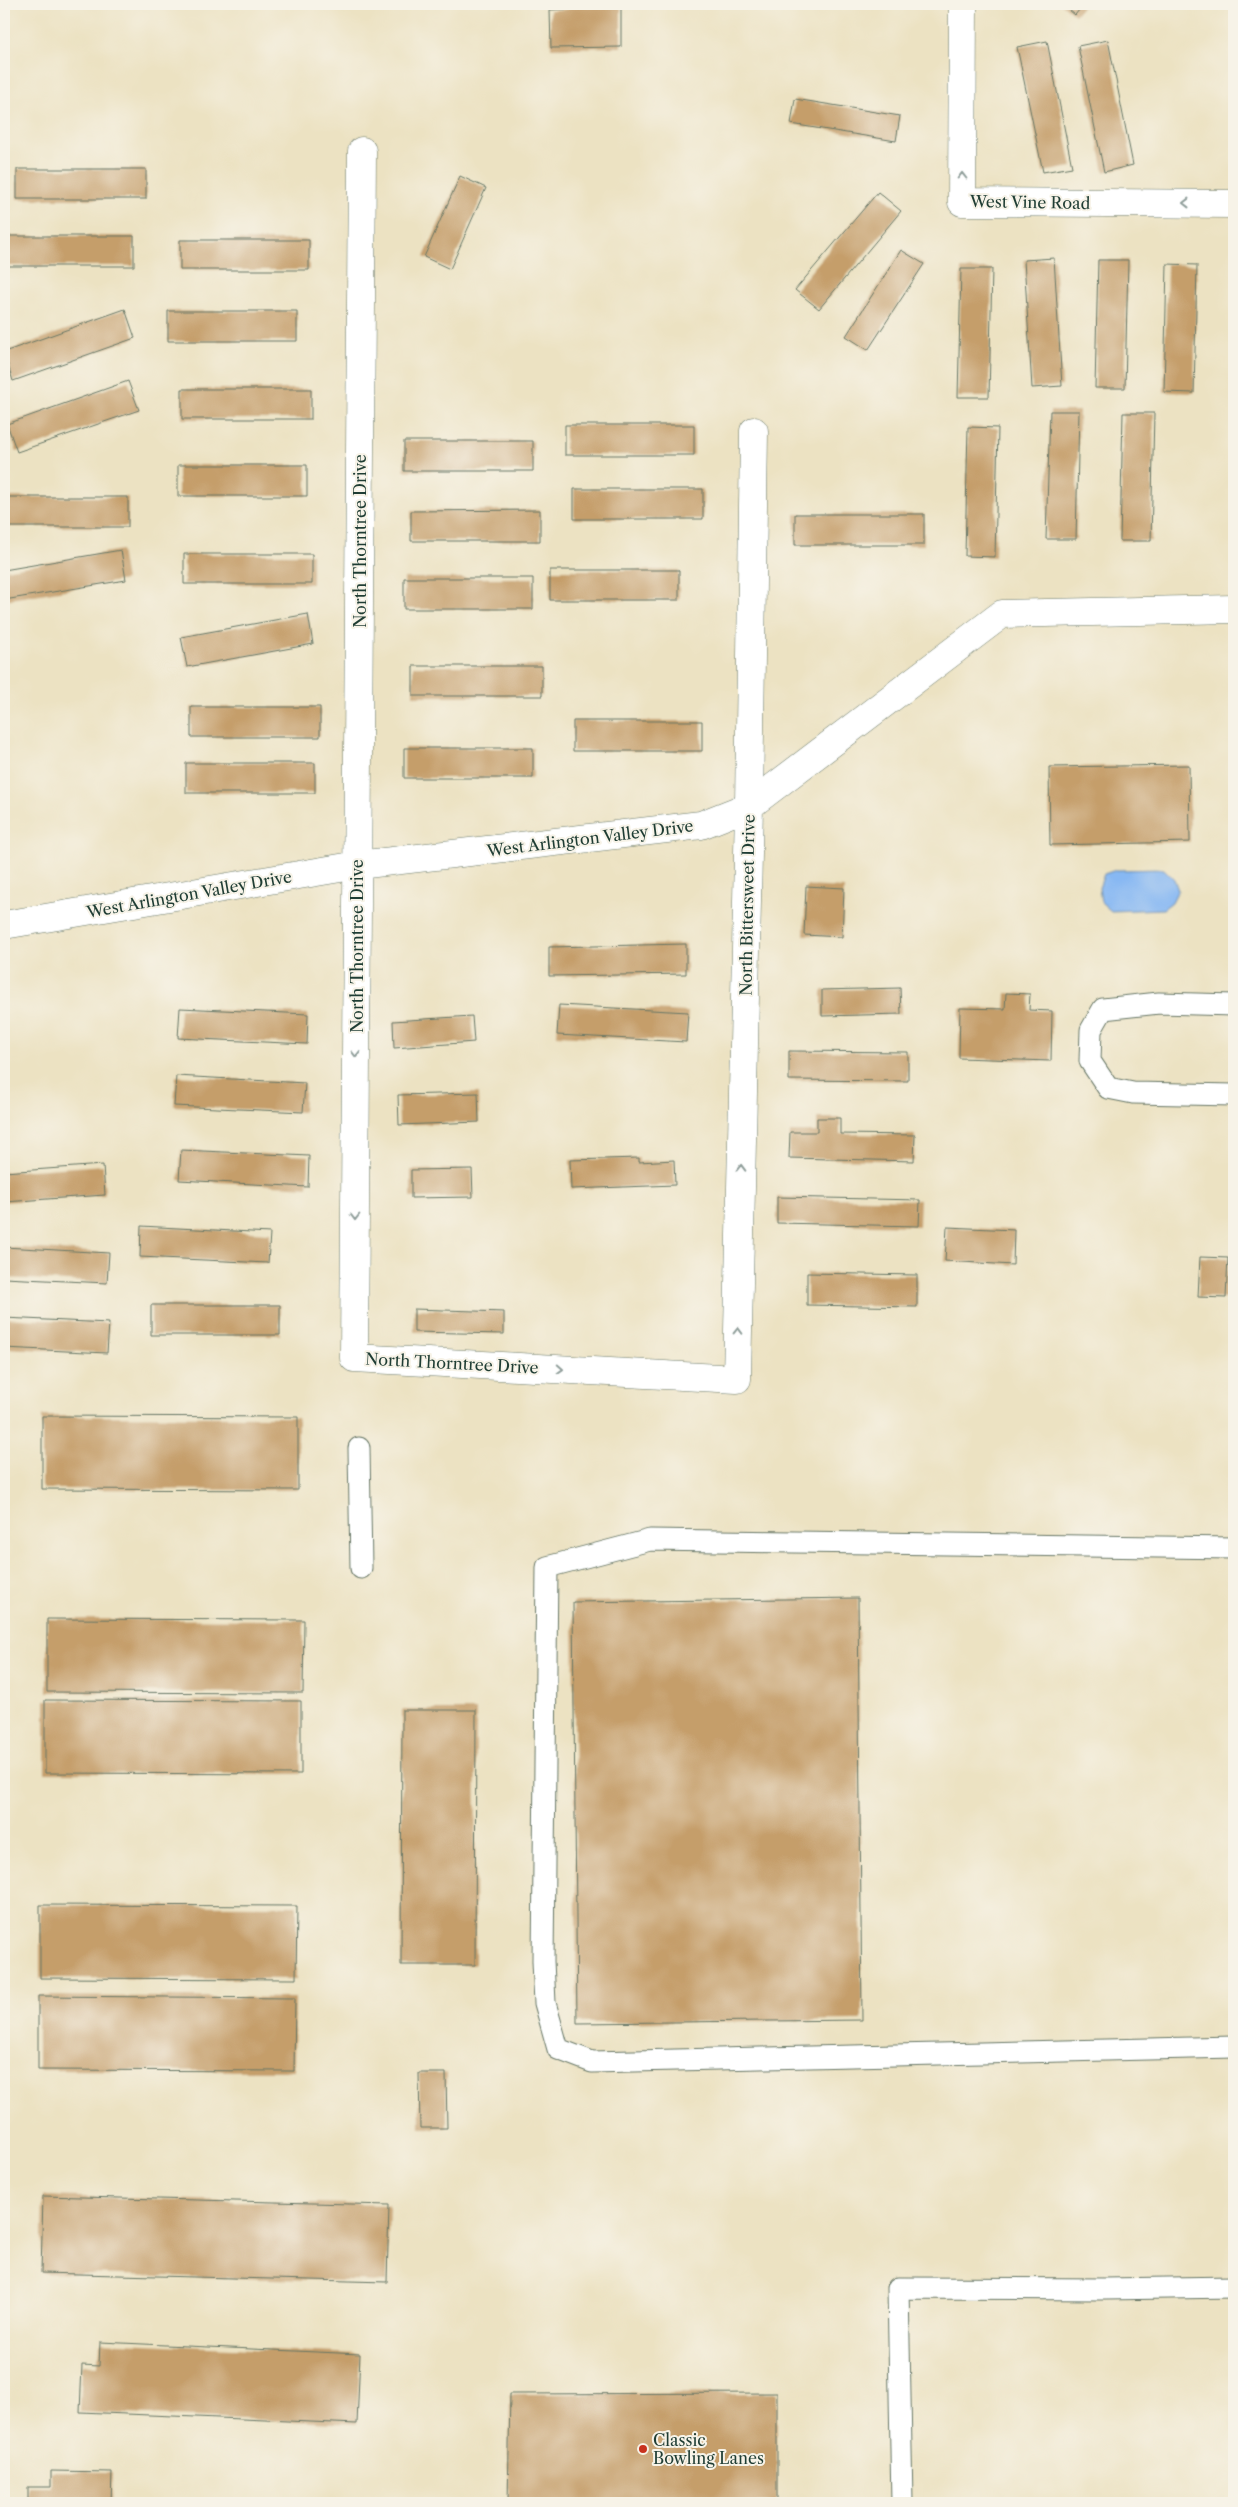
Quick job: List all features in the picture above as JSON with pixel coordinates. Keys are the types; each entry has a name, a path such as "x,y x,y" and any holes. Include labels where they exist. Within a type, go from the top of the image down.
{"street":[{"name":"West Vine Road","path":"963,4 962,202 1234,204"},
{"name":"North Thorntree Drive","path":"362,151 354,1358 737,1379"},
{"name":"North Bittersweet Drive","path":"737,1379 749,806 754,431"},
{"name":"West Arlington Valley Drive","path":"4,925 358,865 701,825 749,806 1002,614 1234,608"}],"lane":[{"path":"1234,1005 1159,1003 1103,1009 1091,1030 1090,1061 1108,1088 1133,1093 1234,1095"},
{"path":"359,1448 360,1568"},
{"path":"1234,1548 650,1540 547,1567 544,1961 545,2003 558,2049 592,2062 1234,2047"},
{"path":"902,2503 898,2288 1105,2289 1234,2287"}],"water":[{"path":"1164,869 1174,879 1178,890 1172,902 1163,909 1111,911 1101,902 1099,888 1104,874 1116,870"}],"building":[{"path":"568,4 621,4 621,47 551,48 550,10 568,9"},
{"path":"1062,4 1084,4 1075,15"},
{"path":"1108,40 1133,165 1104,172 1078,46"},
{"path":"1047,41 1072,167 1043,172 1017,47"},
{"path":"795,99 900,116 896,141 791,124"},
{"path":"17,169 146,169 146,199 17,199"},
{"path":"460,176 486,188 450,269 424,257"},
{"path":"878,192 901,211 819,309 795,290"},
{"path":"5,236 134,236 134,266 5,266"},
{"path":"180,240 309,240 309,270 180,270"},
{"path":"901,250 924,264 868,350 846,336"},
{"path":"1054,258 1062,386 1032,388 1024,260"},
{"path":"1098,260 1128,260 1125,388 1095,388"},
{"path":"1167,264 1197,265 1194,393 1164,392"},
{"path":"961,269 992,269 989,397 958,397"},
{"path":"125,309 135,338 13,381 4,352"},
{"path":"168,311 297,311 297,341 168,341"},
{"path":"128,381 139,410 17,452 7,424"},
{"path":"182,389 311,389 311,419 182,419"},
{"path":"1050,411 1079,411 1076,539 1046,539"},
{"path":"1123,413 1154,413 1151,541 1120,541"},
{"path":"565,425 694,425 694,455 565,455"},
{"path":"968,427 998,428 995,557 965,556"},
{"path":"404,441 533,441 533,471 404,471"},
{"path":"178,465 307,465 307,496 178,496"},
{"path":"574,489 703,489 703,519 574,519"},
{"path":"4,497 128,497 128,527 4,527"},
{"path":"540,510 540,541 411,541 411,511"},
{"path":"795,514 924,514 924,545 795,545"},
{"path":"121,550 126,580 4,600 4,570"},
{"path":"184,554 312,554 312,584 184,584"},
{"path":"550,570 679,570 679,600 550,600"},
{"path":"404,578 533,578 533,609 404,609"},
{"path":"308,614 313,644 187,667 181,637"},
{"path":"413,666 542,666 542,696 413,696"},
{"path":"191,707 320,707 320,737 191,737"},
{"path":"573,721 702,721 702,751 573,751"},
{"path":"404,748 533,748 533,778 404,778"},
{"path":"186,763 315,763 315,793 186,793"},
{"path":"1189,765 1190,842 1050,845 1049,767"},
{"path":"806,886 844,888 842,937 804,935"},
{"path":"686,944 686,974 549,976 549,947"},
{"path":"900,988 901,1014 822,1016 822,990"},
{"path":"1006,993 1030,994 1029,1010 1052,1011 1051,1061 959,1058 960,1008 1005,1009"},
{"path":"559,1005 688,1012 686,1042 557,1035"},
{"path":"180,1008 308,1014 307,1044 178,1038"},
{"path":"472,1016 474,1042 394,1048 393,1021"},
{"path":"789,1051 908,1052 908,1081 789,1080"},
{"path":"176,1076 305,1083 303,1112 174,1106"},
{"path":"478,1093 479,1122 399,1125 398,1095"},
{"path":"817,1118 840,1118 840,1134 915,1135 914,1161 789,1158 790,1132 817,1132"},
{"path":"181,1150 309,1156 308,1187 179,1180"},
{"path":"639,1158 639,1162 674,1160 675,1185 571,1189 570,1160"},
{"path":"103,1165 105,1195 4,1202 4,1172"},
{"path":"472,1169 473,1197 411,1198 411,1170"},
{"path":"777,1197 920,1200 919,1226 777,1223"},
{"path":"141,1226 270,1233 268,1263 140,1257"},
{"path":"947,1227 1014,1230 1013,1265 945,1261"},
{"path":"4,1247 109,1253 107,1283 4,1278"},
{"path":"1200,1257 1228,1258 1226,1298 1198,1297"},
{"path":"807,1273 917,1275 917,1307 807,1305"},
{"path":"151,1305 280,1305 280,1335 151,1335"},
{"path":"414,1309 504,1312 504,1334 414,1332"},
{"path":"4,1318 109,1323 107,1353 4,1348"},
{"path":"42,1416 298,1417 298,1490 42,1489"},
{"path":"858,1598 862,2020 577,2023 573,1602"},
{"path":"47,1619 304,1620 303,1693 47,1692"},
{"path":"45,1700 301,1701 301,1774 45,1773"},
{"path":"402,1710 476,1710 475,1965 401,1965"},
{"path":"40,1905 297,1906 296,1979 40,1978"},
{"path":"38,1996 295,1998 294,2071 38,2070"},
{"path":"419,2073 446,2073 447,2128 420,2128"},
{"path":"43,2196 389,2205 387,2282 41,2273"},
{"path":"100,2342 360,2354 357,2424 80,2412 82,2365 99,2366"},
{"name":"Classic Bowling Lanes","path":"777,2393 777,2503 508,2503 510,2394"},
{"path":"51,2471 112,2472 111,2503 28,2503 28,2487 51,2487"}],"place":[{"name":"Classic Bowling Lanes","path":"643,2449"}]}
